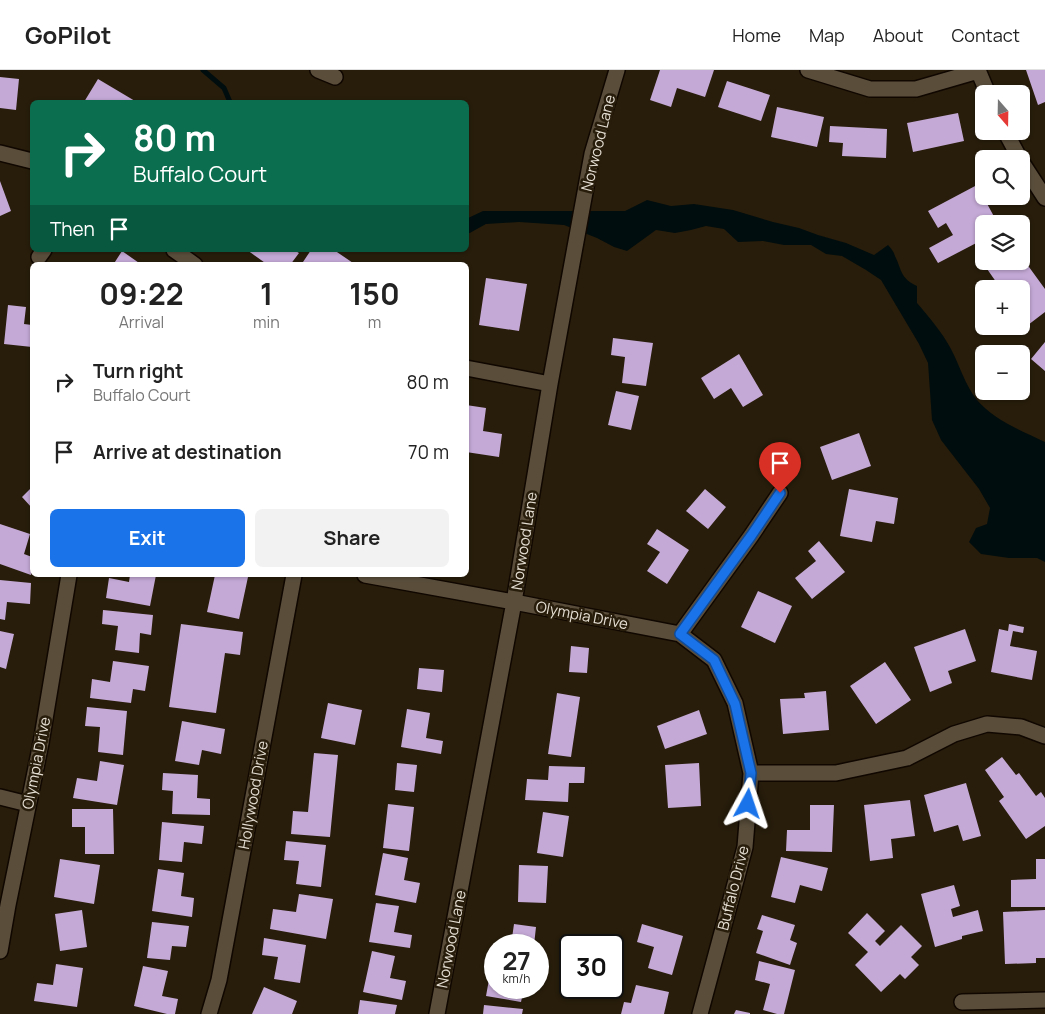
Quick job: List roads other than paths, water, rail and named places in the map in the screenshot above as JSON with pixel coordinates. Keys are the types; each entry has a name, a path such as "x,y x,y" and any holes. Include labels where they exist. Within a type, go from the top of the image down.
{"street":[{"path":"318,70 335,77"},
{"name":"Norwood Lane","path":"437,1014 514,602 550,384 592,154 618,70"},
{"path":"808,70 870,89 916,89 978,70 984,85"},
{"path":"0,152 30,160"},
{"path":"1030,174 1045,198"},
{"path":"177,252 191,262"},
{"path":"469,369 550,384"},
{"path":"680,634 780,493"},
{"name":"Olympia Drive","path":"0,951 41,743 69,577"},
{"name":"Hollywood Drive","path":"209,1014 219,980 294,577"},
{"name":"Olympia Drive","path":"376,577 680,634"},
{"name":"Buffalo Drive","path":"680,634 714,660 735,704 751,773 745,847 700,1014"},
{"path":"751,773 836,773 907,758 954,734 987,724 1022,727 1045,736"},
{"path":"0,797 28,804"},
{"path":"962,1002 1045,1000"}],"waterway":[{"path":"203,70 224,88 229,100"}]}
